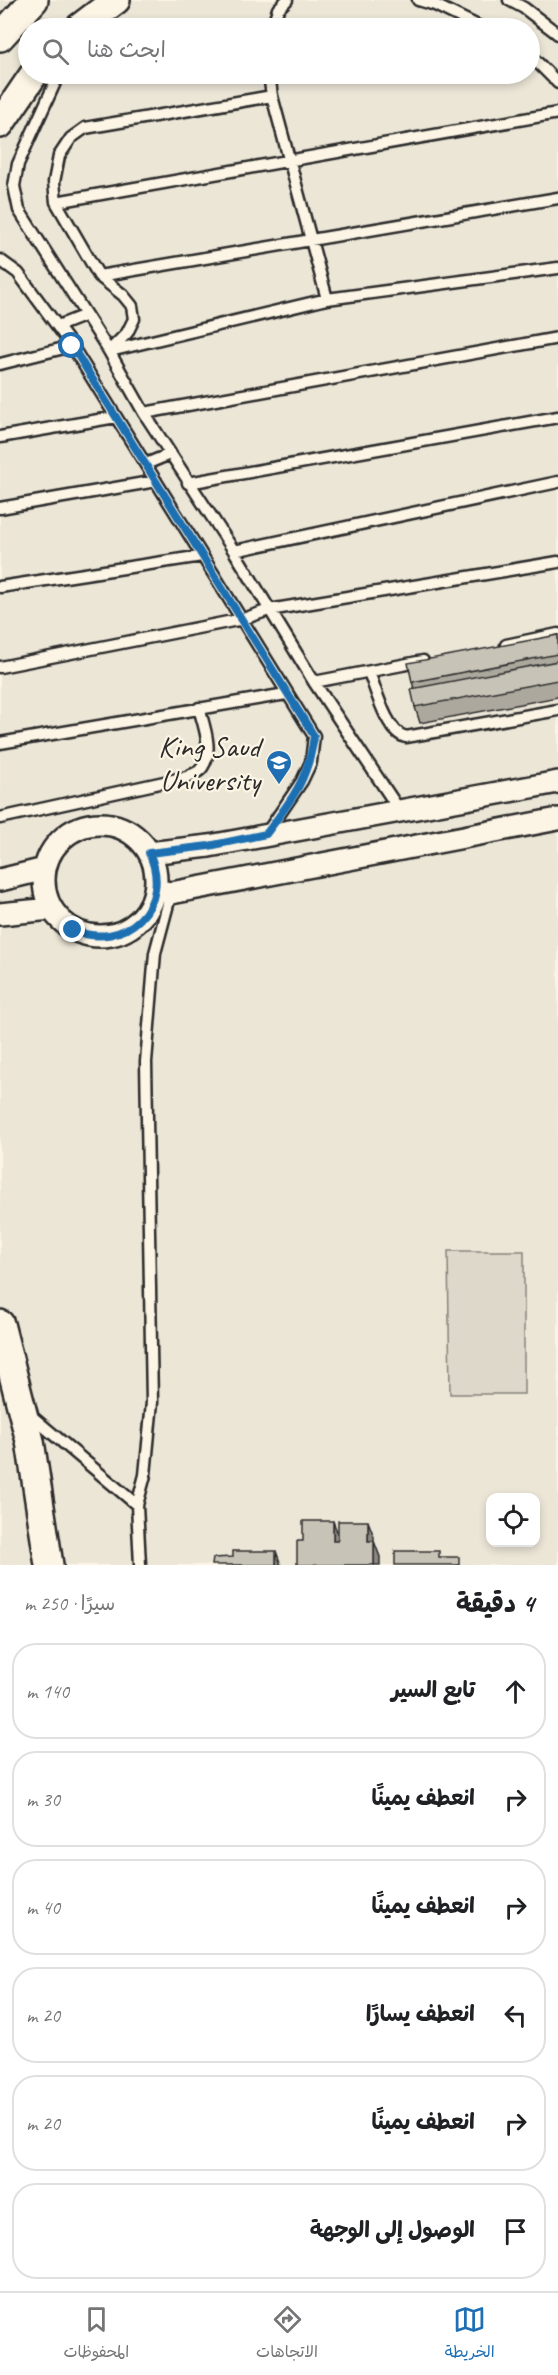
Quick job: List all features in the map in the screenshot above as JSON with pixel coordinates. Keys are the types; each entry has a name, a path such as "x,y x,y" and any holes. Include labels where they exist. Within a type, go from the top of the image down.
{"street":[{"path":"0,37 34,0"},
{"path":"93,18 116,0"},
{"path":"0,124 27,84"},
{"path":"149,853 209,846 558,782"},
{"path":"163,892 149,853 141,842 121,828 106,825 86,825 61,839 50,854 45,869 45,892 51,909 58,918 73,930 92,936 109,936 137,922 163,892 558,819"},
{"path":"0,880 45,869"},
{"path":"0,914 51,909"},
{"path":"0,1324 22,1409 42,1507 49,1565"}],"lane":[{"path":"275,18 278,9 287,0"},
{"path":"418,0 435,5 462,18"},
{"path":"509,0 537,18"},
{"path":"540,20 558,34"},
{"path":"540,65 558,83"},
{"path":"54,84 18,164 14,186 19,210 109,351 144,414 234,551 314,682 400,811"},
{"path":"270,84 327,299"},
{"path":"109,351 127,333 134,319 132,306 123,294 99,276 56,201 54,182 58,156 71,138 85,128 272,96"},
{"path":"56,201 558,113"},
{"path":"99,276 558,198"},
{"path":"0,260 18,273 72,346 314,736 310,762 302,781 266,834"},
{"path":"109,351 327,299 558,268"},
{"path":"58,327 86,315"},
{"path":"144,414 558,338"},
{"path":"0,364 72,346"},
{"path":"0,437 116,417"},
{"path":"188,483 558,417"},
{"path":"146,464 170,454"},
{"path":"0,508 156,481"},
{"path":"234,551 558,482"},
{"path":"0,587 202,556"},
{"path":"0,667 243,619 269,610 558,562"},
{"path":"491,648 558,634"},
{"path":"314,682 436,659"},
{"path":"369,672 394,732 406,737 558,710"},
{"path":"0,743 286,694"},
{"path":"0,818 187,777 200,769 208,749 199,708"},
{"path":"140,1565 137,1505 145,1475 152,1402 146,1062 155,953 163,892"},
{"path":"22,1409 137,1505"}],"shaded area":[{"name":"King Saud University","path":"0,0 558,0 558,1565 0,1565"},
{"path":"448,1251 524,1251 524,1394 450,1394"}],"building":[{"path":"558,635 558,654 412,682 408,663"},
{"path":"558,661 558,680 415,707 411,689"},
{"path":"303,1521 333,1521 333,1541 338,1541 338,1521 368,1521 368,1541 374,1541 374,1565 297,1565 297,1541 303,1541"},
{"path":"233,1551 276,1551 276,1565 212,1565 213,1558 233,1557"},
{"path":"395,1551 439,1551 439,1557 459,1557 459,1565 395,1565"}],"place":[{"name":"King Saud University","path":"279,786"}],"route":[{"path":"72,346 314,736 310,762 302,781 266,834 209,846 149,853 154,868 156,888 144,915 129,928 109,936 92,936 73,930"}]}
